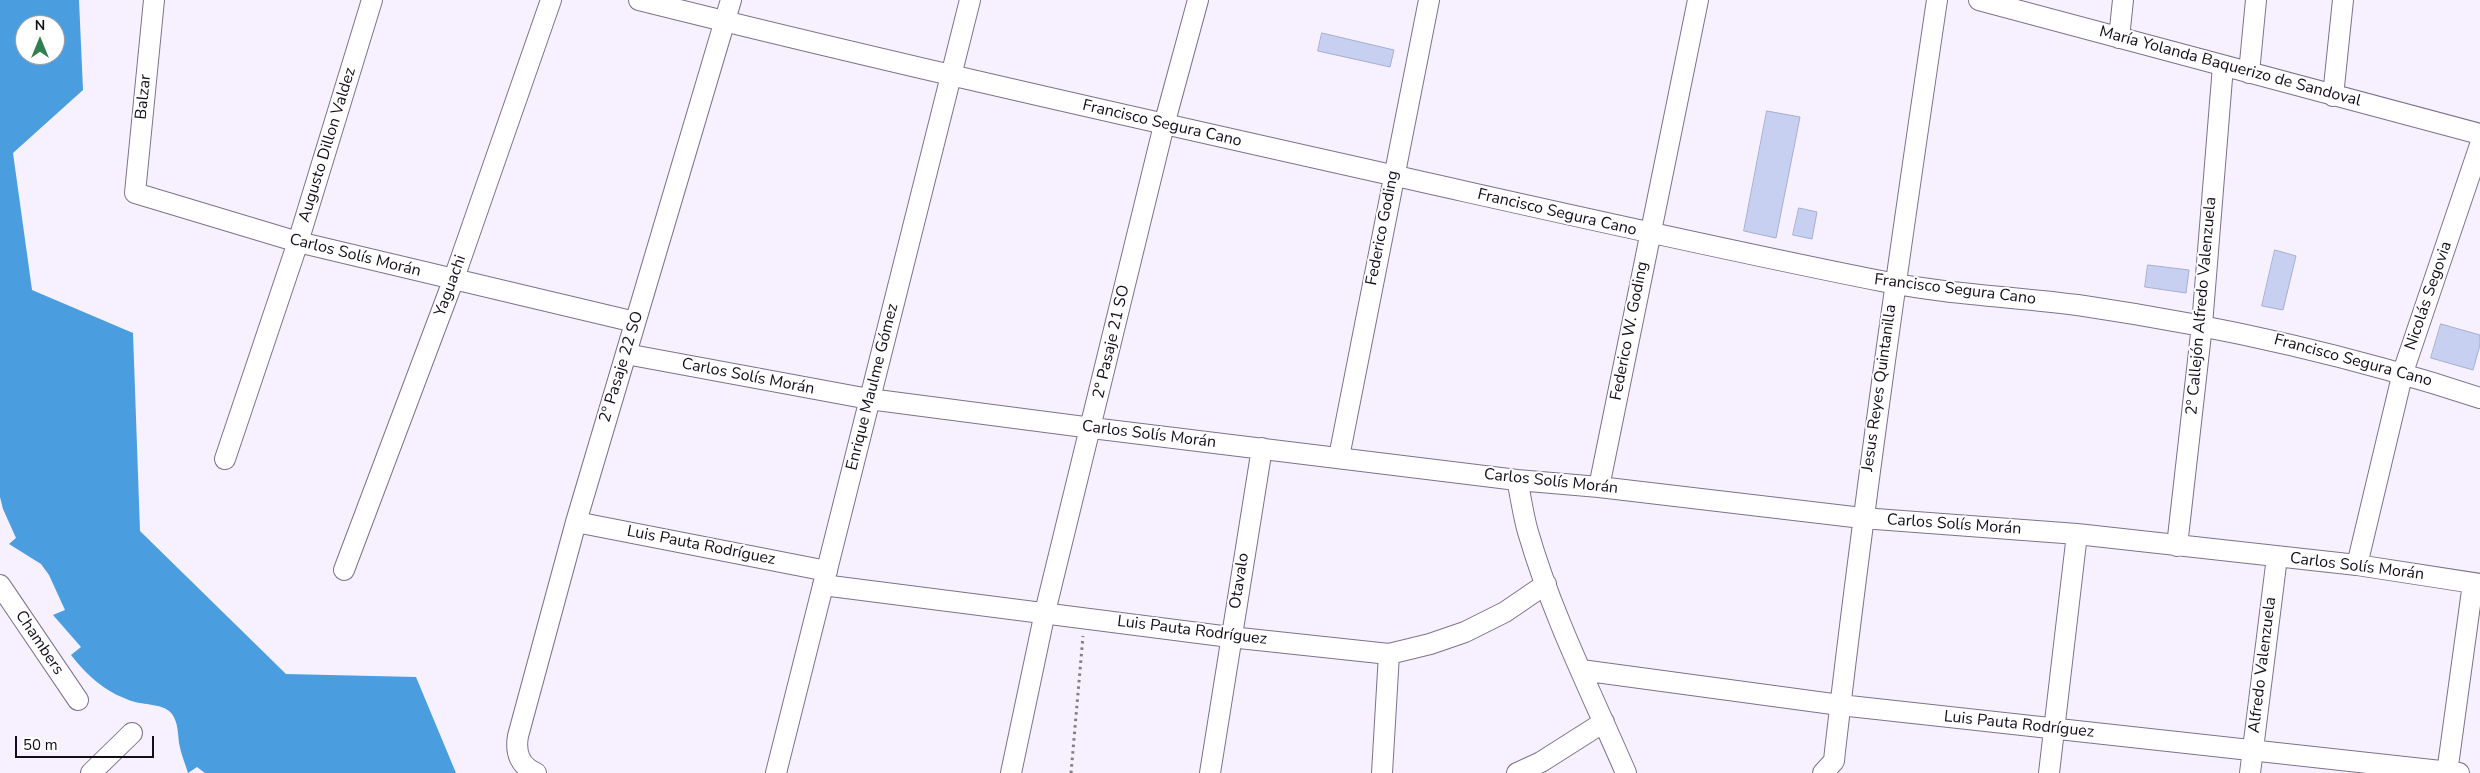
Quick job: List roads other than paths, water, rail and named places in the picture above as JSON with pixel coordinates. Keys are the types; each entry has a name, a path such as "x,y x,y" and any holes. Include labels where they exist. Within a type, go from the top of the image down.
{"street":[{"name":"Balzar","path":"135,193 154,0"},
{"name":"Augusto Dillon Valdez","path":"225,459 298,242 372,0"},
{"name":"Yaguachi","path":"344,570 453,281 551,0"},
{"name":"Francisco Segura Cano","path":"639,0 951,76 1649,233 1894,284 2079,306 2202,325 2292,344 2403,372 2480,398"},
{"name":"2º Pasaje 22 SO","path":"536,773 520,760 516,749 518,736 576,522 731,0"},
{"name":"Enrique Maulme Gómez","path":"776,773 970,0"},
{"name":"2° Pasaje 21 SO","path":"1011,773 1046,612 1164,125 1198,0"},
{"name":"Federico Goding","path":"1339,457 1393,175 1429,0"},
{"name":"Federico W. Goding","path":"1599,487 1649,233 1698,0"},
{"name":"Jesus Reyes Quintanilla","path":"1832,769 1862,518 1894,284 1938,0"},
{"name":"María Yolanda Baquerizo de Sandoval","path":"1980,0 2480,134"},
{"path":"2118,38 2123,0"},
{"path":"2249,73 2256,0"},
{"path":"2333,96 2343,0"},
{"name":"2º Callejón Alfredo Valenzuela","path":"2177,546 2202,325 2223,66"},
{"name":"Nicolás Segovia","path":"2357,565 2403,372 2480,145"},
{"name":"Carlos Solís Morán","path":"135,193 298,242 453,281 635,322"},
{"name":"Carlos Solís Morán","path":"626,354 870,399 1092,428 1517,480 1599,487 1862,518 2077,534 2277,556 2357,565 2476,583"},
{"name":"Otavalo","path":"1210,773 1230,636 1262,448"},
{"path":"1517,480 1528,532 1546,584 1626,773"},
{"name":"Luis Pauta Rodríguez","path":"576,522 825,578 1085,618 1389,654 1430,644 1465,632 1505,612 1546,584"},
{"path":"2049,773 2077,534"},
{"name":"Alfredo Valenzuela","path":"2250,773 2277,556"},
{"path":"2451,773 2476,583"},
{"name":"Chambers","path":"0,585 78,700"},
{"path":"1382,773 1389,654"},
{"name":"Luis Pauta Rodríguez","path":"1581,670 1840,705 2451,773"},
{"path":"1516,773 1541,762 1604,722"},
{"path":"91,773 132,733"}],"water":[{"path":"0,0 79,0 83,90 13,153 32,290 133,333 140,531 286,674 416,677 456,773 205,773 197,767 188,773 172,714 165,708 125,699 107,689 84,671 71,655 81,647 53,615 65,610 49,575 41,564 9,544 16,538 3,509 0,497"}]}
